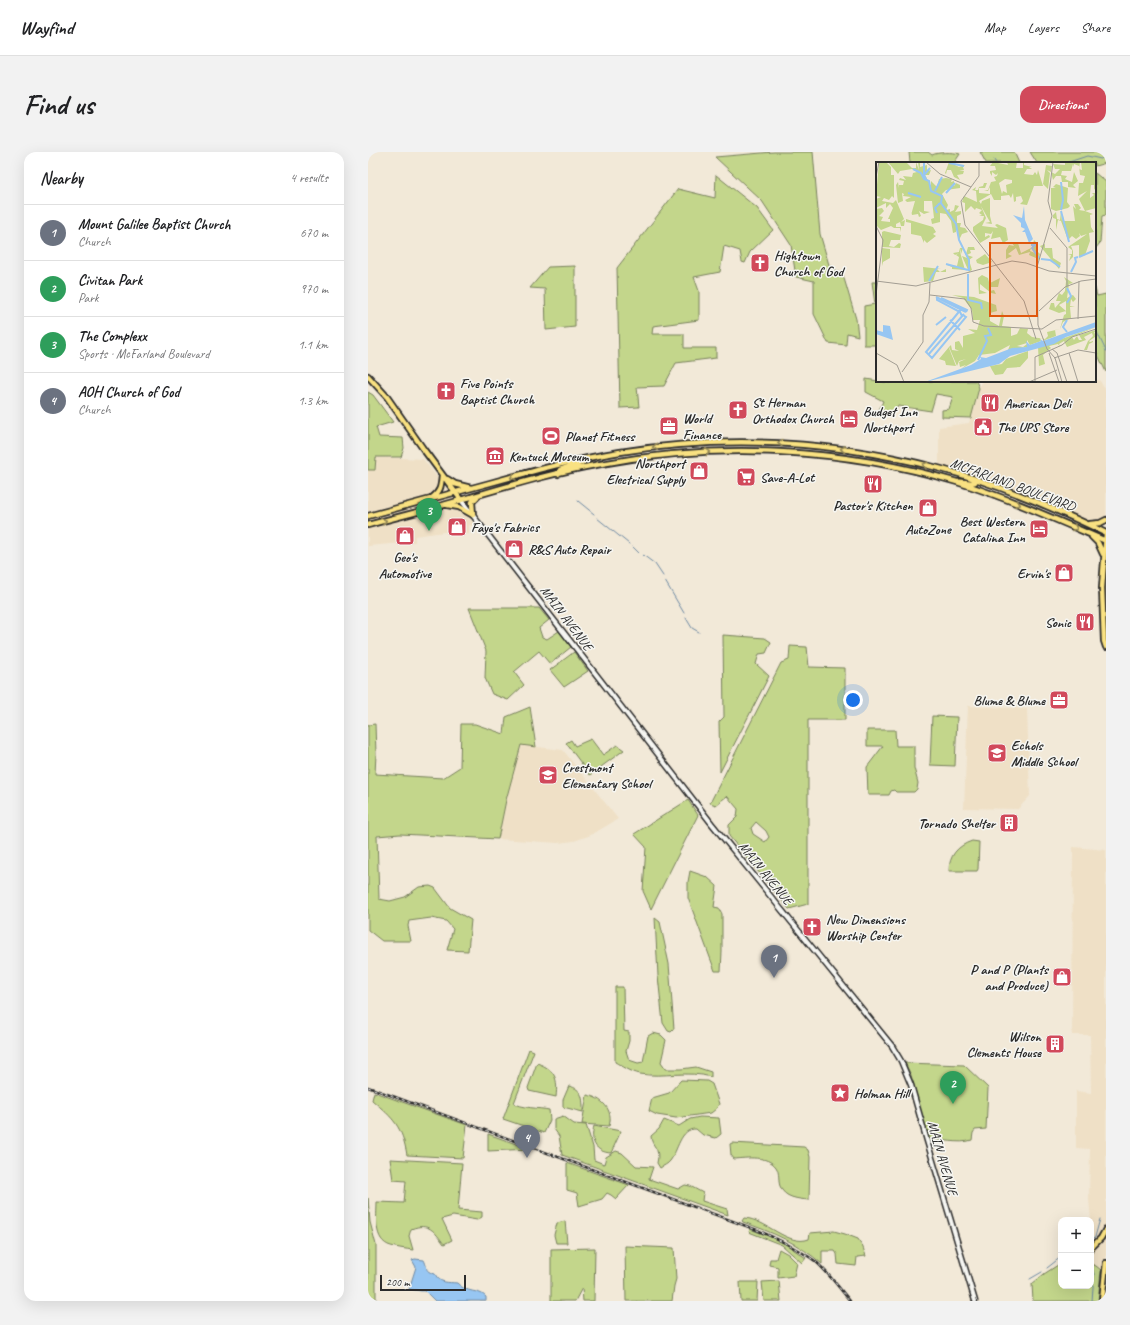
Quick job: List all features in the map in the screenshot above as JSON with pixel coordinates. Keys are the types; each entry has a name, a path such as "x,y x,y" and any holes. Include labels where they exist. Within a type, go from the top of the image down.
{"highway":[{"path":"368,376 387,397 442,476 461,500"},
{"name":"MCFARLAND BOULEVARD","path":"368,516 550,466 620,452 680,444 740,442 790,443 839,448 939,468 1017,494 1106,533"},
{"name":"MCFARLAND BOULEVARD","path":"368,526 479,495 600,464 690,453 753,451 815,455 860,460 956,482 1017,503 1106,541"},
{"path":"558,474 560,470 583,462 584,459"},
{"path":"442,476 455,484 473,488"},
{"path":"431,499 442,487 442,476"},
{"path":"956,482 965,481 973,483 976,480"},
{"path":"473,515 472,502 479,495"},
{"path":"444,505 459,507 473,515"},
{"path":"1086,523 1100,523 1106,520"},
{"path":"1088,533 1098,543 1104,555"},
{"path":"1106,533 1102,604 1104,640 1106,648"},
{"path":"1094,1245 1101,1238 1106,1229"},
{"path":"1102,1301 1106,1263"}],"main road":[{"name":"MAIN AVENUE","path":"461,500 712,824 892,1046 901,1061 911,1085 926,1141 975,1301"}],"shaded area":[{"path":"1096,379 1100,381 1106,391 1106,519 1098,523 1083,522 1034,501 939,468 939,427 969,423 981,382 1096,382"},
{"path":"376,457 423,459 477,527 469,525 469,534 444,532 415,536 415,542 368,546 368,470 375,470"},
{"name":"Echols Middle School","path":"968,706 1027,709 1030,796 1018,809 964,808"},
{"name":"Crestmont Elementary School","path":"521,745 563,750 618,819 591,835 574,841 558,843 498,839 506,800"},
{"path":"1073,847 1106,850 1106,1301 1098,1301 1101,1270 1094,1266 1094,1217 1091,1217 1089,1200 1090,1149 1076,1148 1076,1091 1091,1093 1090,1035 1072,1035"}],"green space":[{"path":"774,152 813,152 820,234 829,265 843,275 856,319 858,336 847,333 846,345 828,343 814,314 814,281 796,277 791,245 762,201 715,157"},
{"path":"909,152 928,152 932,155 938,153 960,154 955,162 910,162"},
{"path":"980,152 1014,152 1019,162 985,162"},
{"path":"1030,152 1106,152 1106,163 1096,166 1096,162 1036,162"},
{"path":"1096,174 1106,182 1106,215 1102,216 1100,243 1096,248"},
{"path":"716,175 757,208 773,230 750,252 745,263 742,262 740,251 724,246 720,272 694,277 699,291 699,320 653,326 652,334 684,334 684,348 716,348 716,358 676,363 664,386 637,387 639,407 620,408 617,268 678,189 715,198"},
{"path":"575,266 575,327 546,330 545,289 530,288 548,267"},
{"path":"872,282 876,282 876,345 864,345 864,306 875,304"},
{"path":"1096,292 1097,296 1106,294 1106,372 1096,351"},
{"path":"866,379 876,381 876,382 890,383 976,382 979,388 971,418 942,417 942,410 949,409 953,397 936,394 931,411 898,406 891,416 879,410 883,401 866,392"},
{"path":"368,392 373,395 393,422 376,427 379,437 403,438 404,448 401,457 376,457 375,470 368,470"},
{"path":"469,608 539,608 549,620 539,628 542,637 547,639 559,631 571,647 550,664 539,651 514,672 524,685 508,700 492,694 485,678 486,651"},
{"path":"723,635 765,638 771,642 766,653 759,654 756,664 769,676 720,772 719,722 724,717"},
{"path":"790,646 807,647 809,667 845,668 845,720 808,720 808,904 789,909 729,836 729,825 737,817 738,809 727,796 716,805 710,803 781,663 789,660","holes":["756,822 766,831 769,837 765,842 753,834 751,828"]},
{"path":"574,652 588,671 564,687 550,670"},
{"path":"530,707 536,747 521,745 506,800 498,839 400,834 377,836 379,899 390,901 405,897 419,887 430,886 435,888 450,908 471,920 468,951 447,950 453,929 446,921 431,918 409,921 408,926 411,941 382,941 368,930 368,725 375,724 375,774 443,778 460,767 461,724 475,724 504,734 506,717"},
{"path":"932,716 957,717 955,766 930,765"},
{"path":"867,730 895,730 896,746 914,746 914,768 918,783 917,789 914,792 896,792 894,790 891,791 889,795 868,795 867,767 883,746 867,746"},
{"path":"591,739 603,755 617,745 624,750 590,775 566,743 571,740 575,746"},
{"path":"688,800 698,815 651,909 643,891 646,847 634,834"},
{"path":"972,841 979,842 977,871 949,871 950,861 955,852 962,846"},
{"path":"690,871 707,877 717,886 714,907 719,908 722,914 721,971 715,971 688,898"},
{"path":"655,918 660,922 669,964 674,1029 671,1032 668,1031 663,1023 658,976"},
{"path":"615,987 623,987 624,1031 629,1032 629,1041 626,1051 629,1060 638,1063 643,1062 648,1036 653,1033 661,1035 666,1040 661,1062 666,1069 696,1067 711,1072 711,1077 693,1074 640,1074 615,1062"},
{"path":"529,1049 534,1051 514,1103 525,1107 549,1110 550,1120 544,1133 503,1119"},
{"path":"537,1063 552,1072 557,1085 556,1097 529,1091 528,1088"},
{"path":"905,1063 964,1065 988,1088 986,1129 975,1130 972,1140 961,1142 940,1140 929,1141 911,1075"},
{"path":"681,1080 707,1081 712,1084 719,1104 716,1109 711,1113 676,1118 657,1115 649,1111 652,1098 669,1093"},
{"path":"569,1086 574,1087 580,1092 583,1112 563,1107 563,1100"},
{"path":"374,1092 467,1125 463,1158 407,1155 400,1130 391,1118 372,1100"},
{"path":"587,1095 597,1099 606,1106 610,1115 609,1126 582,1124"},
{"path":"563,1116 574,1124 586,1125 593,1147 594,1160 604,1164 606,1157 616,1151 622,1153 636,1166 653,1167 649,1179 678,1189 685,1185 690,1186 703,1193 702,1201 727,1209 728,1215 562,1155 559,1136 554,1129 554,1119"},
{"path":"700,1117 719,1118 721,1134 716,1138 703,1135 696,1129 686,1132 673,1157 667,1164 660,1168 657,1163 657,1150 652,1143 651,1136 659,1129 664,1120 679,1126 690,1119"},
{"path":"594,1126 621,1131 611,1153 601,1150 595,1145 593,1141"},
{"path":"488,1134 530,1149 488,1151"},
{"path":"730,1144 804,1147 808,1150 810,1157 809,1200 792,1197 782,1190 777,1169 772,1163 756,1158 734,1159 731,1155"},
{"path":"390,1159 462,1163 458,1210 482,1212 482,1217 477,1220 453,1216 442,1219 452,1240 444,1244 434,1232 427,1227 417,1227 411,1229 409,1236 413,1250 394,1247 385,1243 381,1239 377,1228 377,1202 404,1203 406,1181 393,1180"},
{"path":"567,1163 629,1185 616,1199 607,1193 602,1199 579,1206 577,1193 567,1190"},
{"path":"368,1198 370,1222 376,1245 376,1301 368,1301"},
{"path":"744,1218 760,1223 793,1239 809,1239 810,1233 834,1231 845,1234 858,1239 866,1256 857,1257 856,1266 838,1264 837,1254 835,1251 822,1251 822,1264 804,1250 785,1239 743,1222 742,1221"},
{"path":"565,1221 567,1243 556,1243 554,1235 557,1223"},
{"path":"750,1229 781,1241 806,1258 802,1263 782,1245 749,1232"},
{"path":"625,1246 674,1248 676,1279 672,1301 626,1301"},
{"path":"595,1248 594,1301 583,1301 582,1288 575,1301 551,1301 551,1249"},
{"path":"779,1249 788,1254 797,1263 794,1276 778,1278 778,1267 769,1265 770,1259 776,1259"},
{"path":"1058,1265 1058,1289 1094,1289 1094,1265 1096,1266 1101,1270 1098,1301 1033,1301 1032,1284"},
{"path":"779,1281 781,1301 764,1301 762,1282"},
{"path":"740,1282 758,1282 757,1301 741,1301"}],"water":[{"path":"412,1260 424,1260 429,1272 435,1274 442,1281 457,1283 465,1289 480,1293 486,1297 486,1301 435,1301 425,1291 409,1289 416,1267"}],"waterway":[{"path":"1069,162 1087,156 1101,159 1106,155"},
{"path":"1096,330 1106,351"},
{"path":"578,501 594,514"},
{"path":"597,518 629,544"},
{"path":"633,547 639,553"},
{"path":"643,555 655,564 663,576"},
{"path":"665,581 684,613"},
{"path":"686,618 692,628 699,632"},
{"path":"1094,1238 1100,1219"},
{"path":"1047,1268 1058,1259"},
{"path":"1030,1279 1042,1272"},
{"path":"1092,1301 1093,1289"}],"railway":[{"path":"368,1087 757,1230 794,1248 815,1261 829,1275 850,1301"}],"place":[{"name":"Hightown Church of God","path":"760,263"},
{"name":"Five Points Baptist Church","path":"446,391"},
{"name":"American Deli","path":"990,403"},
{"name":"St Herman Orthodox Church","path":"738,410"},
{"name":"Budget Inn Northport","path":"849,419"},
{"name":"World Finance","path":"669,426"},
{"name":"The UPS Store","path":"983,427"},
{"name":"Planet Fitness","path":"551,436"},
{"name":"Kentuck Museum","path":"495,456"},
{"name":"Northport Electrical Supply","path":"699,471"},
{"name":"Save-A-Lot","path":"746,477"},
{"name":"Pastor's Kitchen","path":"873,484"},
{"name":"AutoZone","path":"928,508"},
{"name":"Faye's Fabrics","path":"457,527"},
{"name":"Best Western Catalina Inn","path":"1039,529"},
{"name":"The Complexx","path":"429,531"},
{"name":"Geo's Automotive","path":"405,536"},
{"name":"R&S Auto Repair","path":"514,549"},
{"name":"Ervin's","path":"1064,573"},
{"name":"Sonic","path":"1085,622"},
{"name":"Blume & Blume","path":"1059,700"},
{"name":"Echols Middle School","path":"997,753"},
{"name":"Crestmont Elementary School","path":"548,775"},
{"name":"Tornado Shelter","path":"1009,823"},
{"name":"New Dimensions Worship Center","path":"812,927"},
{"name":"P and P (Plants and Produce)","path":"1062,977"},
{"name":"Mount Galilee Baptist Church","path":"774,978"},
{"name":"Wilson Clements House","path":"1055,1044"},
{"name":"Holman Hill","path":"840,1093"},
{"name":"Civitan Park","path":"953,1104"},
{"name":"AOH Church of God","path":"527,1158"}]}
